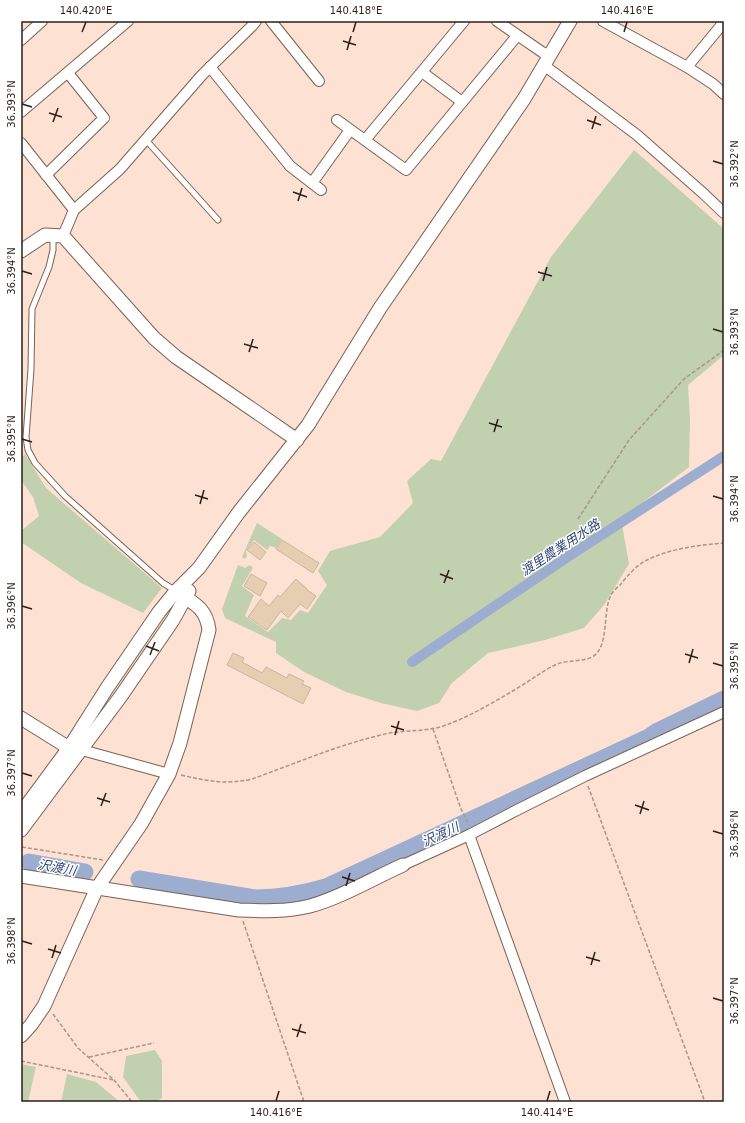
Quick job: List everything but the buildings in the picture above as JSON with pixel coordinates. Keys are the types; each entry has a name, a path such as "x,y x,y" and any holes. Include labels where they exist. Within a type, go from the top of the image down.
{"street":[{"path":"21,40 42,21"},
{"path":"21,112 128,21"},
{"path":"58,236 74,210 120,169 197,81 256,21"},
{"path":"271,21 319,81"},
{"path":"365,140 464,21"},
{"path":"497,21 542,52 547,61 637,135 724,213"},
{"path":"21,830 75,749 107,688 155,618 181,595 239,512 308,425 380,308 508,123 570,21"},
{"path":"603,21 688,67 713,84 724,94"},
{"path":"688,67 724,22"},
{"path":"337,120 406,170 517,36"},
{"path":"210,67 290,166 321,190"},
{"path":"422,72 462,102"},
{"path":"46,175 104,118 68,73"},
{"path":"312,183 350,130"},
{"path":"21,143 74,210"},
{"path":"21,251 45,235 58,236 154,338 176,357 297,440"},
{"path":"21,1036 31,1025 44,1006 97,888 141,824 169,773 180,743 209,630 205,614 199,607 181,595"},
{"path":"21,876 239,910 271,912 310,906 331,899 469,835 585,776 724,712"},
{"path":"21,718 75,749 169,773"},
{"path":"21,813 75,749"},
{"path":"469,835 565,1102"}],"lane":[{"path":"146,140 218,220"},
{"path":"58,236 49,267 32,309 31,369 26,437 28,450 35,463 64,496 163,583 181,595"}],"path":[{"path":"578,519 629,440 684,379 724,350"},
{"path":"169,773 214,782 236,783 252,779 382,734 434,729 447,725 516,688 538,673 559,663 592,657 600,651 603,640 606,614 611,595 624,579 644,561 675,550 724,543"},
{"path":"434,729 468,824"},
{"path":"585,776 706,1102"},
{"path":"22,847 105,860"},
{"path":"239,910 304,1102"},
{"path":"44,1006 52,1012 78,1048 114,1080 131,1102"},
{"path":"88,1058 154,1043"},
{"path":"21,1061 114,1080"}],"green space":[{"path":"634,150 724,229 724,355 688,385 690,419 689,467 621,519 629,564 604,605 584,628 545,640 488,653 452,683 439,703 417,711 381,703 346,692 304,672 276,653 276,642 225,618 222,609 238,565 245,568 250,565 253,568 242,586 254,595 245,616 268,632 282,618 291,620 300,610 308,613 327,585 318,571 330,551 380,537 413,503 407,481 431,459 441,461 551,257"},
{"path":"25,454 46,488 162,588 143,613 81,583 21,542 21,531 39,516 33,497 21,480 21,458"},
{"path":"257,523 282,539 276,548 270,546 267,550 254,540 246,551 247,556 245,559 242,557"},
{"path":"155,1050 162,1061 162,1098 154,1102 141,1102 123,1077 126,1056"},
{"path":"21,1064 36,1067 28,1102 21,1102"},
{"path":"67,1074 96,1082 120,1102 61,1102"}],"waterway":[{"name":"渡里農業用水路","path":"412,662 569,556 724,456"},
{"name":"沢渡川","path":"139,879 256,898 291,895 326,887 649,737 656,732 724,699"},
{"name":"沢渡川","path":"29,862 85,872"}]}
